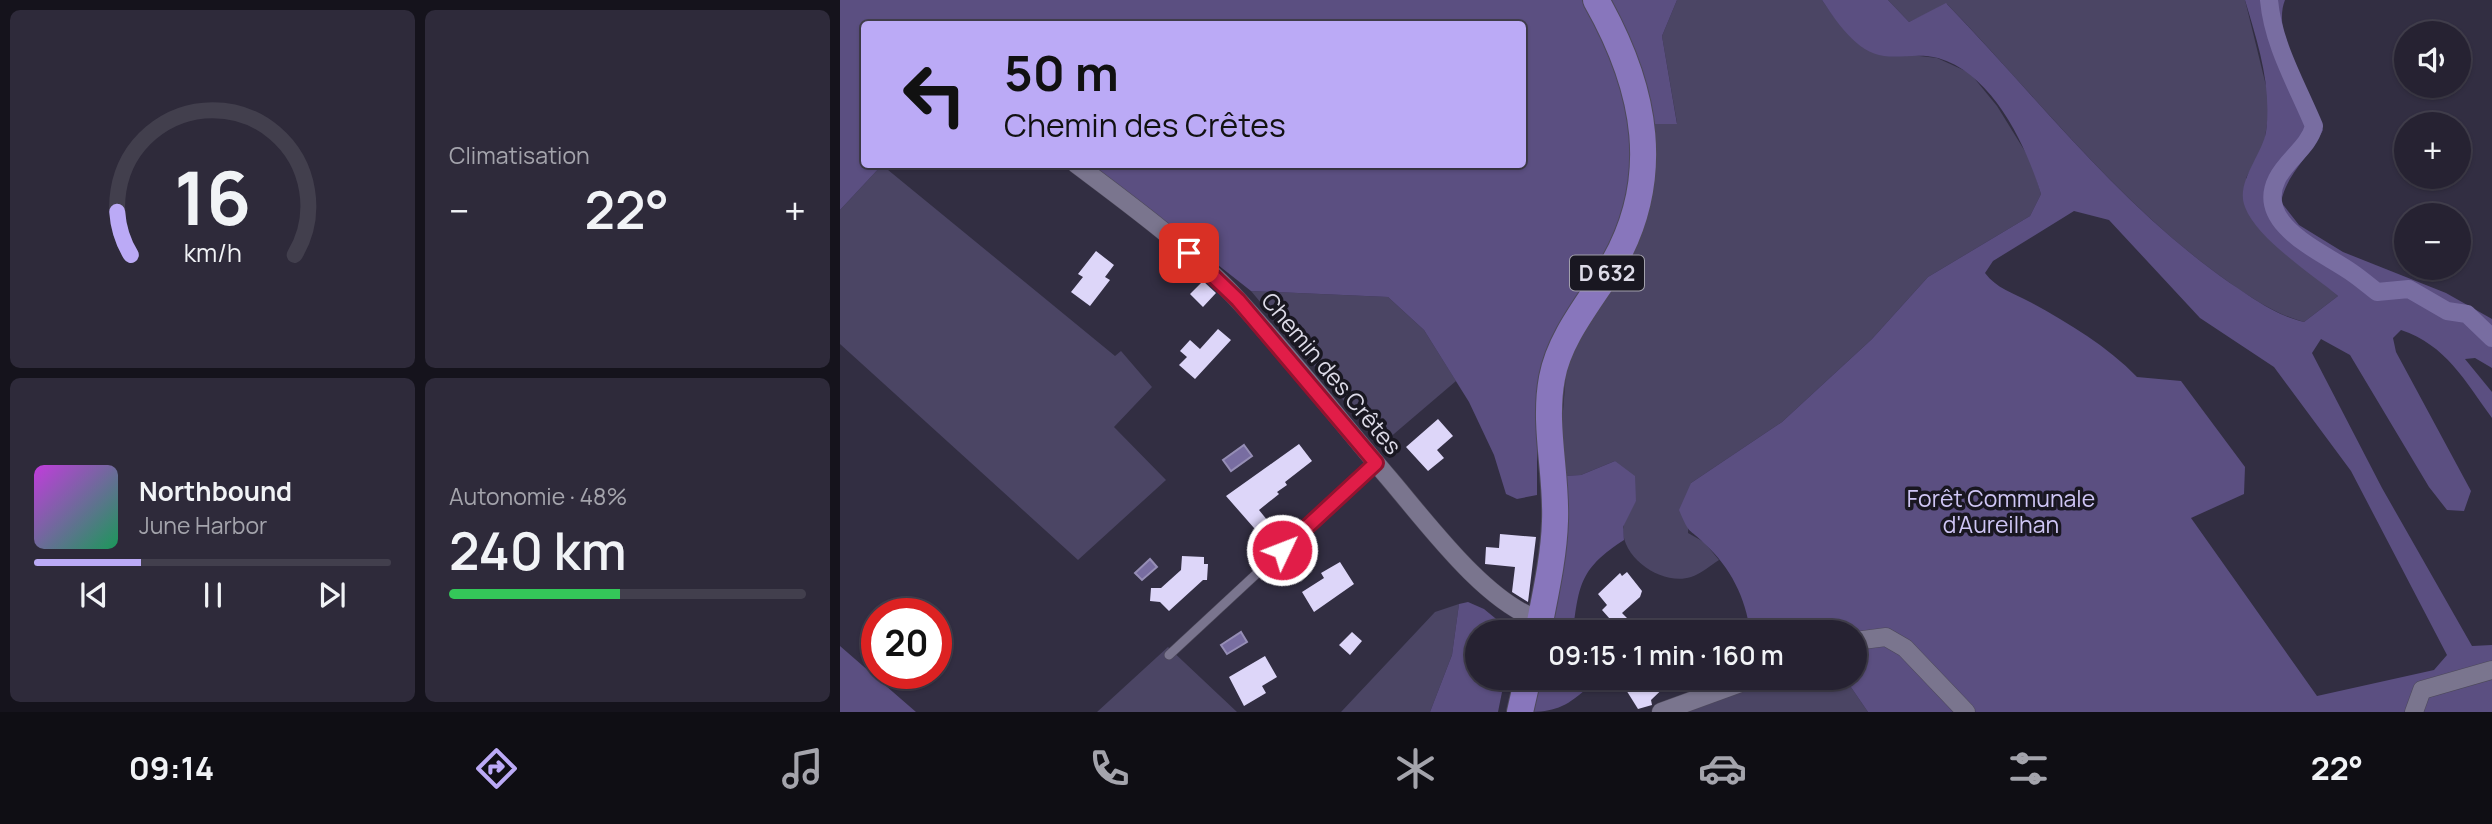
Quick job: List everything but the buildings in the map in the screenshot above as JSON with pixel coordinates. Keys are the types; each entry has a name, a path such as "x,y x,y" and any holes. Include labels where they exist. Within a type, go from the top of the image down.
{"main road":[{"name":"D 632","path":"1540,620 1555,522 1549,405 1552,376 1563,344 1623,248 1642,186 1644,148 1630,70 1596,0"},
{"path":"1520,712 1525,690"}],"street":[{"name":"Chemin des Crêtes","path":"1081,168 1206,268 1272,338 1430,526 1500,600 1531,620"},
{"path":"1867,639 1886,637 1905,648 1966,712"},
{"path":"2414,712 2422,690 2492,670"},
{"path":"1661,712 1721,690"}],"lane":[{"path":"1169,656 1376,463"}],"shaded area":[{"path":"1677,0 1822,0 1834,17 1911,55 1937,58 1970,73 1997,106 2031,161 2041,194 2030,216 1928,277 1872,339 1782,422 1691,483 1688,533 1704,542 1719,560 1694,576 1680,579 1669,578 1647,568 1630,551 1625,541 1623,526 1636,500 1615,461 1581,475 1563,476 1562,423 1567,362 1652,185 1654,124 1677,123 1662,36"},
{"path":"1888,0 2245,0 2270,102 2264,145 2246,178 2303,266 2338,296 2304,322 2274,311 2248,295 2190,253 2153,221 2082,150 1947,4 1909,22"},
{"path":"879,168 886,168 1115,356 1121,351 1152,387 1114,427 1166,480 1078,560 840,344 840,210"},
{"path":"1251,291 1388,297 1424,330 1456,381 1381,445"},
{"path":"1244,445 1252,456 1231,471 1223,460"},
{"path":"1150,559 1157,567 1142,580 1135,573"},
{"path":"1459,604 1452,655 1430,712 1341,712 1435,612"},
{"path":"1241,632 1247,642 1227,654 1221,645"},
{"path":"1168,647 1237,712 1097,712"},
{"path":"1711,690 1853,690 1868,712 1674,712"}],"green space":[{"path":"840,0 1582,0 1596,24 1623,93 1634,142 1632,189 1615,236 1537,415 1537,495 1517,499 1506,494 1494,455 1469,402 1424,330 1388,297 1251,291 1095,168 1526,168 1526,21 861,21 861,168 879,168 840,210"},
{"path":"1602,0 1677,0 1662,36 1677,124 1654,124 1624,40"},
{"name":"Forêt Communale d'Aureilhan","path":"1822,0 1888,0 1909,22 1946,3 2116,186 2153,221 2230,283 2274,311 2304,322 2338,296 2286,255 2261,231 2251,219 2243,198 2246,179 2264,141 2267,115 2263,65 2245,0 2285,0 2282,14 2287,47 2323,130 2293,173 2281,202 2299,225 2343,252 2394,272 2394,280 2413,280 2446,293 2492,319 2492,368 2475,358 2465,359 2492,392 2492,418 2453,366 2430,345 2401,330 2393,338 2396,352 2471,491 2464,511 2447,510 2429,487 2350,355 2321,339 2312,353 2382,488 2472,646 2492,645 2492,712 1868,712 1853,690 1867,690 1867,620 1748,620 1741,595 1729,573 1714,553 1688,528 1679,510 1691,483 1782,422 1872,339 1928,277 2030,216 2041,194 2016,133 2004,113 1975,79 1957,66 1938,58 1874,54 1856,42","holes":["2074,211 2109,220 2200,318 2274,367 2351,471 2447,655 2434,670 2317,696 2191,518 2244,494 2245,467 2181,381 2137,377 2113,355 2086,336 2000,286 1985,273 1993,261"]},
{"path":"1615,461 1635,476 1636,501 1623,527 1624,540 1599,559 1585,578 1577,601 1575,620 1546,620 1563,476 1581,475"},
{"path":"1468,602 1484,609 1497,620 1465,620 1465,690 1502,690 1498,712 1430,712 1452,655 1459,604"},
{"path":"840,646 861,664 861,689 890,689 916,712 840,712"},
{"path":"1532,690 1585,690 1559,707 1528,712"}],"waterway":[{"path":"2269,0 2275,33 2314,126 2308,140 2277,179 2272,195 2275,210 2283,223 2309,246 2377,292 2409,289 2447,311 2467,314 2492,338"}],"route":[{"path":"1189,253 1238,300 1272,338 1376,463 1282,550"}]}
